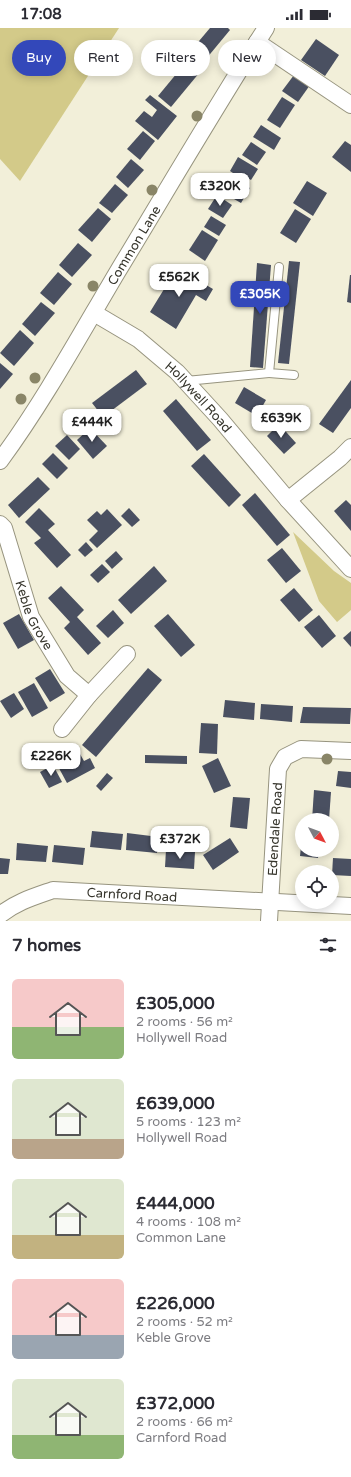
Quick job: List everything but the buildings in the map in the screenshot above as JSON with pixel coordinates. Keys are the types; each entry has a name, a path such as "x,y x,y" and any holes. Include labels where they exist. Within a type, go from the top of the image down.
{"street":[{"name":"Common Lane","path":"258,40 266,28"},
{"path":"276,55 351,105"},
{"name":"Common Lane","path":"0,461 15,441 94,313 196,140 236,76"},
{"name":"Hollywell Road","path":"94,313 138,339 177,372 220,419 339,558 351,569"},
{"path":"288,500 340,458 351,447"},
{"name":"Keble Grove","path":"0,524 4,528 31,617 67,676 89,695"},
{"path":"62,729 89,695 127,654"},
{"name":"Edendale Road","path":"268,921 278,769 285,757 301,748 351,751"},
{"name":"Carnford Road","path":"0,915 25,899 52,890 351,906"}],"lane":[{"path":"269,373 279,267"},
{"path":"186,381 269,373 294,375"}],"shaded area":[{"path":"0,28 119,28 111,40 74,40 74,76 88,76 20,181 0,159"},
{"path":"293,532 334,571 351,583 351,610 337,622 319,601"}]}
